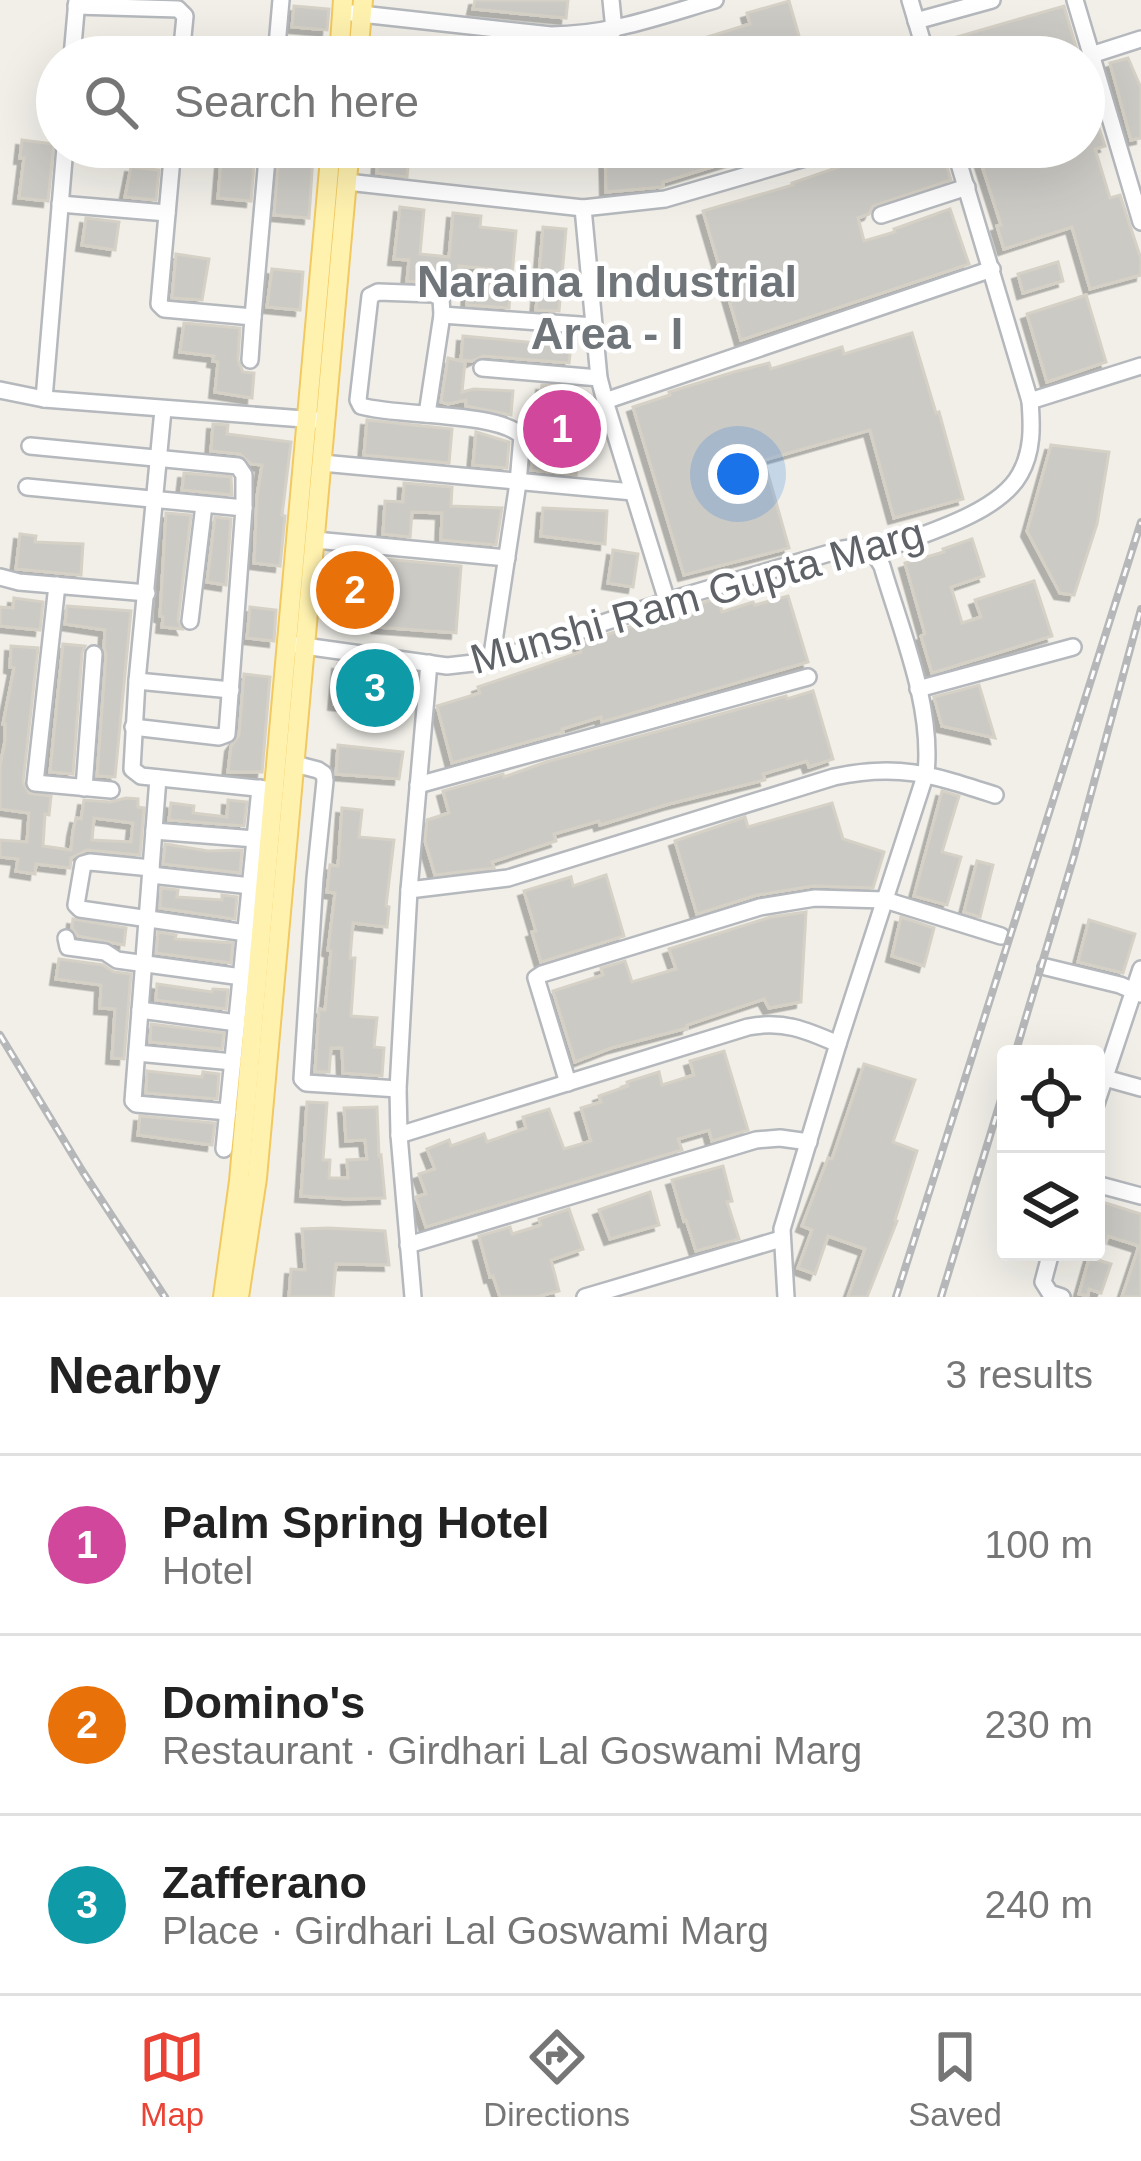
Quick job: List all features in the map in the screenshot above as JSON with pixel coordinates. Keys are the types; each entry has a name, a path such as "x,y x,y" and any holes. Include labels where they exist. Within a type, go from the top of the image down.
{"main road":[{"path":"345,36 353,7"},
{"path":"239,1297 267,789 315,540 322,463 317,420 330,168"},
{"path":"224,1297 248,1179 295,764 297,645 317,420 348,168"}],"street":[{"path":"278,36 281,0"},
{"path":"610,0 614,30"},
{"path":"353,7 551,35 581,35 715,0"},
{"path":"910,0 921,36"},
{"path":"916,21 992,0"},
{"path":"1075,0 1085,36"},
{"path":"74,36 76,3 178,9 185,16 183,36"},
{"path":"1105,50 1141,38"},
{"path":"1105,101 1141,222"},
{"path":"1120,150 1141,144"},
{"path":"44,399 63,168"},
{"path":"171,168 159,304 164,309 253,317"},
{"path":"250,359 266,168"},
{"path":"346,182 583,208 665,200 772,168"},
{"name":"Munshi Ram Gupta Marg","path":"297,645 447,666 491,662 667,601 843,549 858,547 874,553 986,507 1011,488 1021,472 1032,430 1030,401 961,168"},
{"path":"880,215 967,187"},
{"path":"60,204 167,213"},
{"path":"583,208 599,378 667,601"},
{"path":"605,401 992,268"},
{"path":"427,414 441,298 378,292 370,296 359,404 519,430 523,443 491,662"},
{"path":"442,316 594,326"},
{"path":"1030,401 1141,366"},
{"path":"482,368 599,378"},
{"path":"0,390 44,399 317,420"},
{"path":"164,410 137,681 133,770 141,776 267,789 255,839 224,1149"},
{"path":"30,446 238,466 244,476 229,730 224,736 134,727"},
{"path":"322,463 633,493"},
{"path":"27,487 244,508"},
{"path":"190,621 204,505"},
{"path":"315,540 507,558"},
{"path":"786,1297 781,1239 926,773 927,734 918,689 882,566 874,553"},
{"path":"0,578 147,592"},
{"path":"57,585 35,783 111,790"},
{"path":"918,689 1073,647"},
{"path":"85,788 94,655"},
{"path":"413,1297 398,1089 429,663"},
{"path":"418,785 808,677"},
{"path":"137,681 231,690"},
{"path":"295,764 318,770 325,781 302,1079 398,1089"},
{"path":"409,890 508,878 868,769 926,773 994,795"},
{"path":"158,778 134,1103 228,1112"},
{"path":"154,831 255,839"},
{"path":"246,933 80,909 76,901 83,864 89,862 251,886"},
{"path":"568,1083 536,978 783,902 815,898 885,900 1001,936"},
{"path":"66,938 68,946 105,952 117,960 242,977"},
{"path":"1046,967 1137,993"},
{"path":"1141,969 1137,993 1105,1078 1141,1088"},
{"path":"140,1010 237,1023"},
{"path":"399,1135 766,1023 794,1025 838,1044"},
{"path":"136,1053 233,1062"},
{"path":"408,1245 756,1140 809,1142"},
{"path":"1105,1186 1141,1196"},
{"path":"585,1297 781,1239"},
{"path":"1049,1261 1043,1282 1050,1293 1062,1297"}],"building":[{"path":"475,0 568,0 566,18 473,9"},
{"path":"789,1 799,36 711,36 750,24 747,13"},
{"path":"294,6 329,9 327,30 292,27"},
{"path":"1064,6 1073,36 960,36"},
{"path":"1128,58 1141,88 1141,138 1131,140 1110,63"},
{"path":"22,140 36,142 36,168 51,168 48,201 19,198 24,158 20,158"},
{"path":"131,168 159,170 156,200 125,197"},
{"path":"220,168 254,168 251,201 218,198"},
{"path":"278,168 312,168 309,218 274,215"},
{"path":"377,168 408,168 407,177 377,173"},
{"path":"605,168 708,168 663,182 663,187 606,192"},
{"path":"836,168 947,168 951,180 873,206 869,214 858,218 864,241 950,209 969,264 741,340 703,211"},
{"path":"983,168 1101,168 1110,198 1120,195 1141,259 1141,275 1090,289 1072,227 1004,249 997,226 1001,225"},
{"path":"400,207 424,210 420,254 449,257 453,213 481,216 480,227 516,231 509,308 467,305 468,287 489,288 491,269 459,266 457,286 407,281 409,260 394,259"},
{"path":"86,218 119,222 115,250 82,245"},
{"path":"543,227 566,229 559,311 536,310"},
{"path":"176,254 209,259 202,300 172,298"},
{"path":"1058,262 1063,281 1023,293 1018,274"},
{"path":"272,269 303,272 300,310 267,307"},
{"path":"1086,295 1106,362 1047,382 1027,314"},
{"path":"184,323 240,328 238,360 243,372 254,373 252,398 215,392 218,362 213,361 214,356 180,352"},
{"path":"912,333 963,499 894,518 870,430 764,460 789,548 684,575 633,407 734,372 769,363 771,369 842,347 844,354"},
{"path":"463,336 571,346 569,363 483,356 461,360"},
{"path":"448,358 465,362 462,392 513,391 511,415 466,406 466,400 441,402"},
{"path":"542,385 568,387 561,448 579,450 576,475 531,470"},
{"path":"367,420 452,429 449,463 364,455"},
{"path":"213,424 228,425 227,434 291,442 280,566 254,563 262,465 251,464 240,454 211,451"},
{"path":"476,432 509,442 507,468 473,465"},
{"path":"1051,445 1109,452 1097,524 1074,595 1060,593 1027,531"},
{"path":"184,473 231,477 232,495 182,490"},
{"path":"404,483 452,487 451,506 502,508 496,545 441,540 442,513 412,512 410,537 383,534 385,501 403,502"},
{"path":"543,508 607,511 605,544 541,536"},
{"path":"166,513 191,515 178,620 182,629 162,627 160,616"},
{"path":"215,517 231,519 226,585 207,582"},
{"path":"20,534 36,536 35,542 83,544 81,575 16,569"},
{"path":"972,539 984,576 951,587 962,623 981,617 975,600 1034,581 1052,636 932,673 905,563"},
{"path":"613,550 638,554 633,587 608,583"},
{"path":"342,555 461,566 456,633 337,620"},
{"path":"788,596 808,662 452,763 437,706 581,652 579,644 718,598 722,612"},
{"path":"14,598 43,602 40,630 0,626 0,607 13,608"},
{"path":"67,606 131,611 115,777 97,776 105,630 65,624"},
{"path":"250,607 276,610 274,641 247,638"},
{"path":"63,644 85,646 73,774 50,772"},
{"path":"11,646 38,648 23,782 29,793 51,796 43,846 71,850 84,800 138,799 138,807 144,808 140,855 87,850 71,858 70,868 36,864 35,874 16,871 18,859 0,857 0,840 27,842 29,813 0,809 3,724 14,668 10,667","holes":["94,818 133,823 131,842 92,840"]},
{"path":"338,664 415,674 411,712 334,704"},
{"path":"244,674 270,677 262,772 228,772 231,746 239,735"},
{"path":"979,685 995,738 942,726 934,697"},
{"path":"813,691 833,759 809,767 807,761 763,774 765,780 554,834 556,841 492,862 494,868 435,875 425,841 427,820 449,813 443,791"},
{"path":"338,745 403,752 399,779 336,774"},
{"path":"942,791 959,796 942,852 961,857 947,905 914,896"},
{"path":"228,800 247,802 244,826 169,820 171,803 194,806 193,813 227,817"},
{"path":"832,803 843,839 884,852 873,888 813,886 757,895 697,914 675,841 745,817 748,827"},
{"path":"342,808 362,810 359,837 394,840 387,927 353,923 350,958 355,958 351,1016 377,1018 374,1047 384,1048 382,1076 343,1073 342,1048 331,1048 329,1072 315,1072 335,893 327,892 330,865 338,866"},
{"path":"165,844 208,851 242,850 240,873 163,864"},
{"path":"977,861 993,865 980,917 964,912"},
{"path":"606,875 624,936 541,962 524,891 571,877 573,886"},
{"path":"161,888 178,890 177,897 237,897 235,919 160,908"},
{"path":"806,912 801,1002 769,1008 764,999 575,1062 553,991 603,975 601,968 625,961 632,982 676,969 669,949 771,917"},
{"path":"901,917 934,928 924,966 892,956"},
{"path":"73,919 126,928 124,945 78,936"},
{"path":"1089,920 1135,934 1123,973 1078,962"},
{"path":"158,932 176,935 175,939 233,943 231,963 156,953"},
{"path":"59,959 131,974 124,1059 112,1058 115,1009 100,1008 101,985 56,979"},
{"path":"157,984 228,990 226,1009 156,1000"},
{"path":"151,1024 224,1033 222,1049 150,1042"},
{"path":"724,1051 748,1130 712,1141 709,1130 678,1139 682,1150 426,1227 416,1197 426,1194 419,1174 435,1169 427,1149 484,1134 487,1142 526,1128 523,1117 549,1109 564,1149 591,1141 581,1108 601,1102 599,1096 628,1086 627,1082 659,1072 662,1085 694,1075 690,1061"},
{"path":"864,1064 915,1080 893,1142 917,1151 897,1221 867,1297 848,1297 865,1249 828,1236 815,1274 798,1268 812,1230 802,1226 828,1158 832,1159"},
{"path":"147,1071 202,1077 203,1072 219,1074 217,1099 146,1093"},
{"path":"307,1102 327,1103 323,1160 330,1160 329,1178 348,1178 347,1160 367,1159 365,1140 346,1141 344,1108 377,1107 385,1198 301,1196"},
{"path":"140,1116 215,1123 212,1145 138,1135"},
{"path":"723,1166 732,1201 727,1202 739,1239 696,1251 672,1180"},
{"path":"650,1192 659,1225 610,1239 599,1210"},
{"path":"1105,1203 1141,1214 1141,1297 1122,1297 1139,1246 1108,1236 1106,1242"},
{"path":"569,1209 583,1249 551,1260 559,1291 536,1297 500,1297 479,1236 510,1227 512,1234"},
{"path":"302,1229 385,1231 389,1265 336,1264 333,1297 289,1297 291,1269 305,1270"},
{"path":"1088,1261 1111,1264 1101,1293 1089,1289 1088,1296 1079,1294"}],"railway":[{"path":"896,1297 1141,522"},
{"path":"1018,1045 1141,609"},
{"path":"0,1035 165,1297"},
{"path":"941,1297 997,1113"}],"place":[{"name":"Palm Spring Hotel","path":"562,429"},
{"name":"Domino's","path":"355,590"},
{"name":"Zafferano","path":"375,688"}],"district":[{"name":"Naraina Industrial Area - I","path":"607,307"}]}
